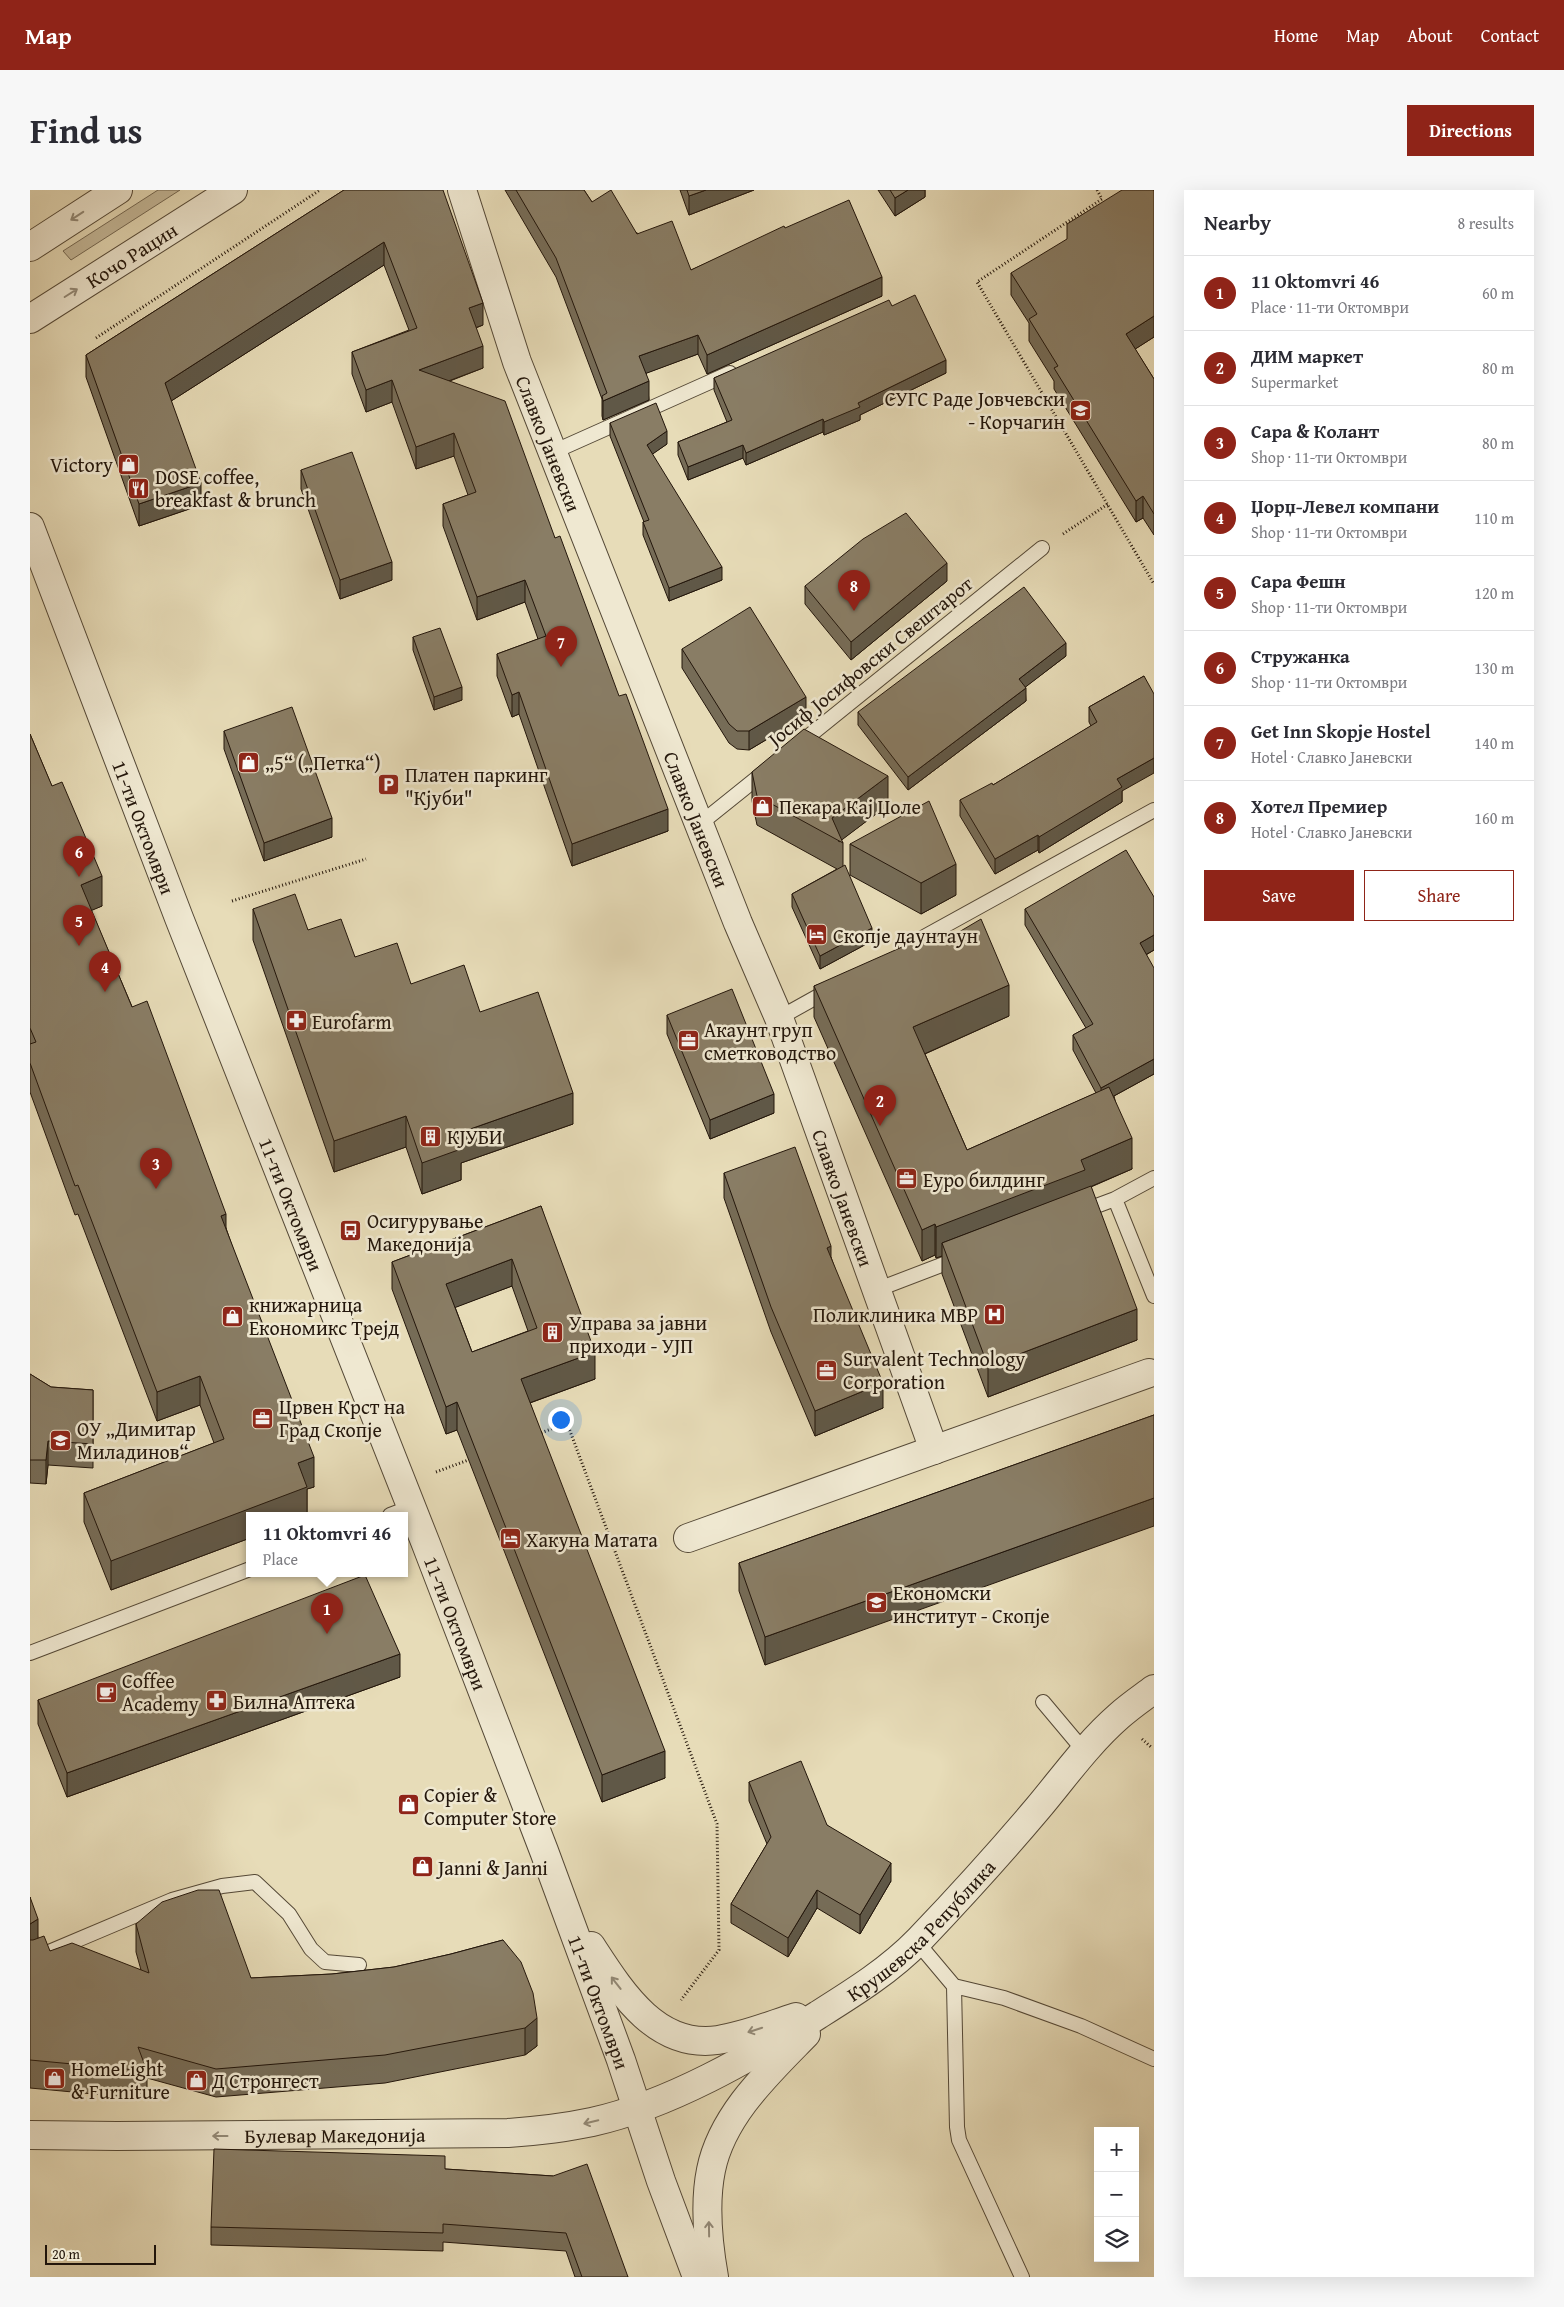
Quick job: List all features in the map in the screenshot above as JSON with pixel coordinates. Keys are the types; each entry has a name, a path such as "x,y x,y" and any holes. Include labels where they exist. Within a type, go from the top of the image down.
{"street":[{"path":"30,247 118,190"},
{"name":"Кочо Рацин","path":"30,319 233,190"},
{"name":"Славко Јаневски","path":"462,190 517,362 701,823 730,925 779,1018 934,1450"},
{"name":"11-ти Октомври","path":"30,527 37,556 176,909 401,1511"},
{"path":"688,1538 1149,1374"},
{"name":"11-ти Октомври","path":"408,1528 560,1894 638,2108 661,2181 697,2277"},
{"name":"Крушевска Република","path":"638,2108 742,2061 835,2004 882,1972 917,1942 1118,1716 1154,1689"},
{"path":"560,1894 616,1984 648,2020 670,2034 702,2041 719,2040 835,2004"},
{"path":"714,2277 710,2253 708,2198 711,2170 725,2132 754,2091 835,2004"},
{"name":"Булевар Македонија","path":"36,2138 508,2133 549,2130 594,2122 638,2108"}],"lane":[{"path":"553,452 742,368"},
{"name":"Јосиф Јосифовски Свештарот","path":"701,823 1042,548"},
{"path":"892,955 1154,810"},
{"path":"779,1018 840,984"},
{"path":"1069,1216 1115,1199 1154,1178"},
{"path":"1115,1199 1154,1296"},
{"path":"876,1290 968,1255"},
{"path":"30,1653 246,1571"},
{"path":"1043,1702 1085,1752"},
{"path":"30,1960 172,1900 222,1886 256,1882 289,1914 310,1950 325,1962 359,1965"},
{"path":"917,1942 954,1986 1004,1998 1064,2020 1154,2059"},
{"path":"954,1986 957,2126 960,2140 1022,2277"}],"path":[{"path":"96,338 320,190"},
{"path":"1097,190 1102,199 977,282 1154,584"},
{"path":"1071,528 1108,504"},
{"path":"232,901 366,859"},
{"path":"532,1436 567,1423 717,1824 719,1950 676,2007"},
{"path":"436,1472 480,1455"}],"shaded area":[{"path":"158,190 180,190 71,260 63,251"}],"building":[{"path":"344,190 443,190 483,303 469,308 483,346 419,370 505,401 555,538 560,536 619,696 626,694 668,809 572,844 519,692 512,695 497,654 546,636 525,580 477,597 443,504 476,492 454,433 416,447 392,380 366,390 352,352 417,328 384,242 165,383 201,483 139,504 86,355"},
{"path":"516,190 584,190 592,202 611,190 637,234 672,221 691,270 784,226 785,228 849,200 882,277 707,355 698,335 639,356 649,381 603,401 602,396 607,393 556,258"},
{"path":"687,190 706,190 689,196"},
{"path":"890,190 908,190 895,198"},
{"path":"1122,190 1154,191 1154,316 1126,334 1154,379 1154,514 1143,496 1136,501 1054,368 1058,366 1029,319 1037,314 1011,273 1067,239 1067,224"},
{"path":"915,295 946,360 858,403 860,407 824,422 823,419 746,453 743,445 688,467 678,442 732,420 714,378 889,300 892,306"},
{"path":"656,403 667,431 647,445 722,567 669,588 643,522 649,520 610,423"},
{"path":"352,452 392,562 340,580 301,470"},
{"path":"906,513 947,563 851,642 805,586 863,539"},
{"path":"1024,587 1066,643 1019,679 1026,688 908,777 858,712"},
{"path":"750,607 806,697 749,731 737,731 729,724 682,649"},
{"path":"440,628 462,687 434,697 413,637"},
{"path":"1144,676 1154,694 1154,758 1117,779 1122,787 1039,837 1038,835 995,859 960,800 992,783 993,785 1097,722 1089,707"},
{"path":"292,707 332,818 264,843 224,731"},
{"path":"804,729 888,776 832,818 843,843 757,796 752,772"},
{"path":"30,734 52,786 62,782 102,876 81,885 132,1007 147,1001 226,1214 221,1216 314,1457 298,1463 307,1487 111,1561 84,1493 224,1439 200,1376 157,1392 78,1185 75,1186 30,1063 30,1044 36,1042 30,1028"},
{"path":"929,801 956,864 921,883 850,844"},
{"path":"1126,850 1154,897 1154,935 1140,943 1154,968 1154,1059 1101,1088 1073,1035 1093,1024 1025,909"},
{"path":"845,865 872,928 820,956 792,894"},
{"path":"295,894 308,930 341,919 355,957 397,943 411,984 464,965 480,1012 538,992 573,1093 456,1134 461,1149 422,1163 406,1116 334,1141 253,909"},
{"path":"981,919 1009,985 913,1027 967,1150 1109,1087 1132,1138 1081,1160 1085,1170 936,1227 935,1224 922,1230 814,986 936,932 942,942"},
{"path":"732,989 774,1094 710,1120 667,1015"},
{"path":"795,1147 831,1246 827,1248 883,1383 815,1411 771,1307 724,1173"},
{"name":"Поликлиника МВР","path":"1091,1186 1137,1309 988,1366 942,1243"},
{"path":"541,1206 595,1352 521,1379 665,1751 602,1775 457,1402 446,1407 392,1262","holes":["512,1259 537,1328 472,1352 446,1284"]},
{"name":"ОУ „Димитар Миладинов“","path":"30,1374 51,1387 93,1390 93,1444 48,1441 46,1460 30,1460"},
{"path":"1154,1415 1154,1498 765,1637 739,1563"},
{"name":"Билна Аптека","path":"360,1577 366,1577 400,1654 67,1773 38,1700"},
{"path":"801,1761 827,1825 891,1863 860,1915 817,1890 788,1938 731,1904 771,1837 749,1782"},
{"path":"198,1890 219,1890 251,1978 332,1974 394,1967 503,1940 521,1962 533,1993 537,2018 525,2028 385,2055 216,2069 138,2047 147,2071 30,2060 30,1940 44,1936 50,1951 72,1943 149,1973 136,1924 162,1902"},
{"path":"30,1897 38,1919 30,1924"},
{"path":"214,2149 445,2156 445,2169 553,2176 587,2164 628,2277 582,2277 566,2233 443,2224 443,2233 211,2227"}],"place":[{"name":"СУГС Раде Јовчевски - Корчагин","path":"1081,410"},
{"name":"Victory","path":"129,464"},
{"name":"DOSE coffee, breakfast & brunch","path":"139,488"},
{"name":"Хотел Премиер","path":"854,611"},
{"name":"Get Inn Skopje Hostel","path":"561,667"},
{"name":"„5“ („Петка“)","path":"249,762"},
{"name":"Платен паркинг \"Кјуби\"","path":"389,785"},
{"name":"Пекара Кај Џоле","path":"763,806"},
{"name":"Стружанка","path":"79,877"},
{"name":"Скопје даунтаун","path":"817,935"},
{"name":"Сара Фешн","path":"79,946"},
{"name":"Џорџ-Левел компани","path":"105,992"},
{"name":"Eurofarm","path":"296,1021"},
{"name":"Акаунт груп сметководство","path":"688,1041"},
{"name":"ДИМ маркет","path":"880,1126"},
{"name":"КЈУБИ","path":"431,1136"},
{"name":"Еуро билдинг","path":"907,1179"},
{"name":"Сара & Колант","path":"156,1189"},
{"name":"Осигурување Македонија","path":"351,1231"},
{"name":"Поликлиника МВР","path":"994,1314"},
{"name":"книжарница Економикс Трејд","path":"233,1316"},
{"name":"Управа за јавни приходи - УЈП","path":"553,1333"},
{"name":"Survalent Technology Corporation","path":"827,1370"},
{"name":"Црвен Крст на Град Скопје","path":"263,1418"},
{"name":"ОУ „Димитар Миладинов“","path":"61,1440"},
{"name":"Хакуна Матата","path":"510,1539"},
{"name":"Економски институт - Скопје","path":"877,1603"},
{"name":"11 Oktomvri 46","path":"327,1634"},
{"name":"Coffee Academy","path":"106,1692"},
{"name":"Билна Аптека","path":"217,1701"},
{"name":"Copier & Computer Store","path":"408,1805"},
{"name":"Janni & Janni","path":"422,1867"},
{"name":"HomeLight & Furniture","path":"55,2079"},
{"name":"Д Стронгест","path":"196,2080"}]}
